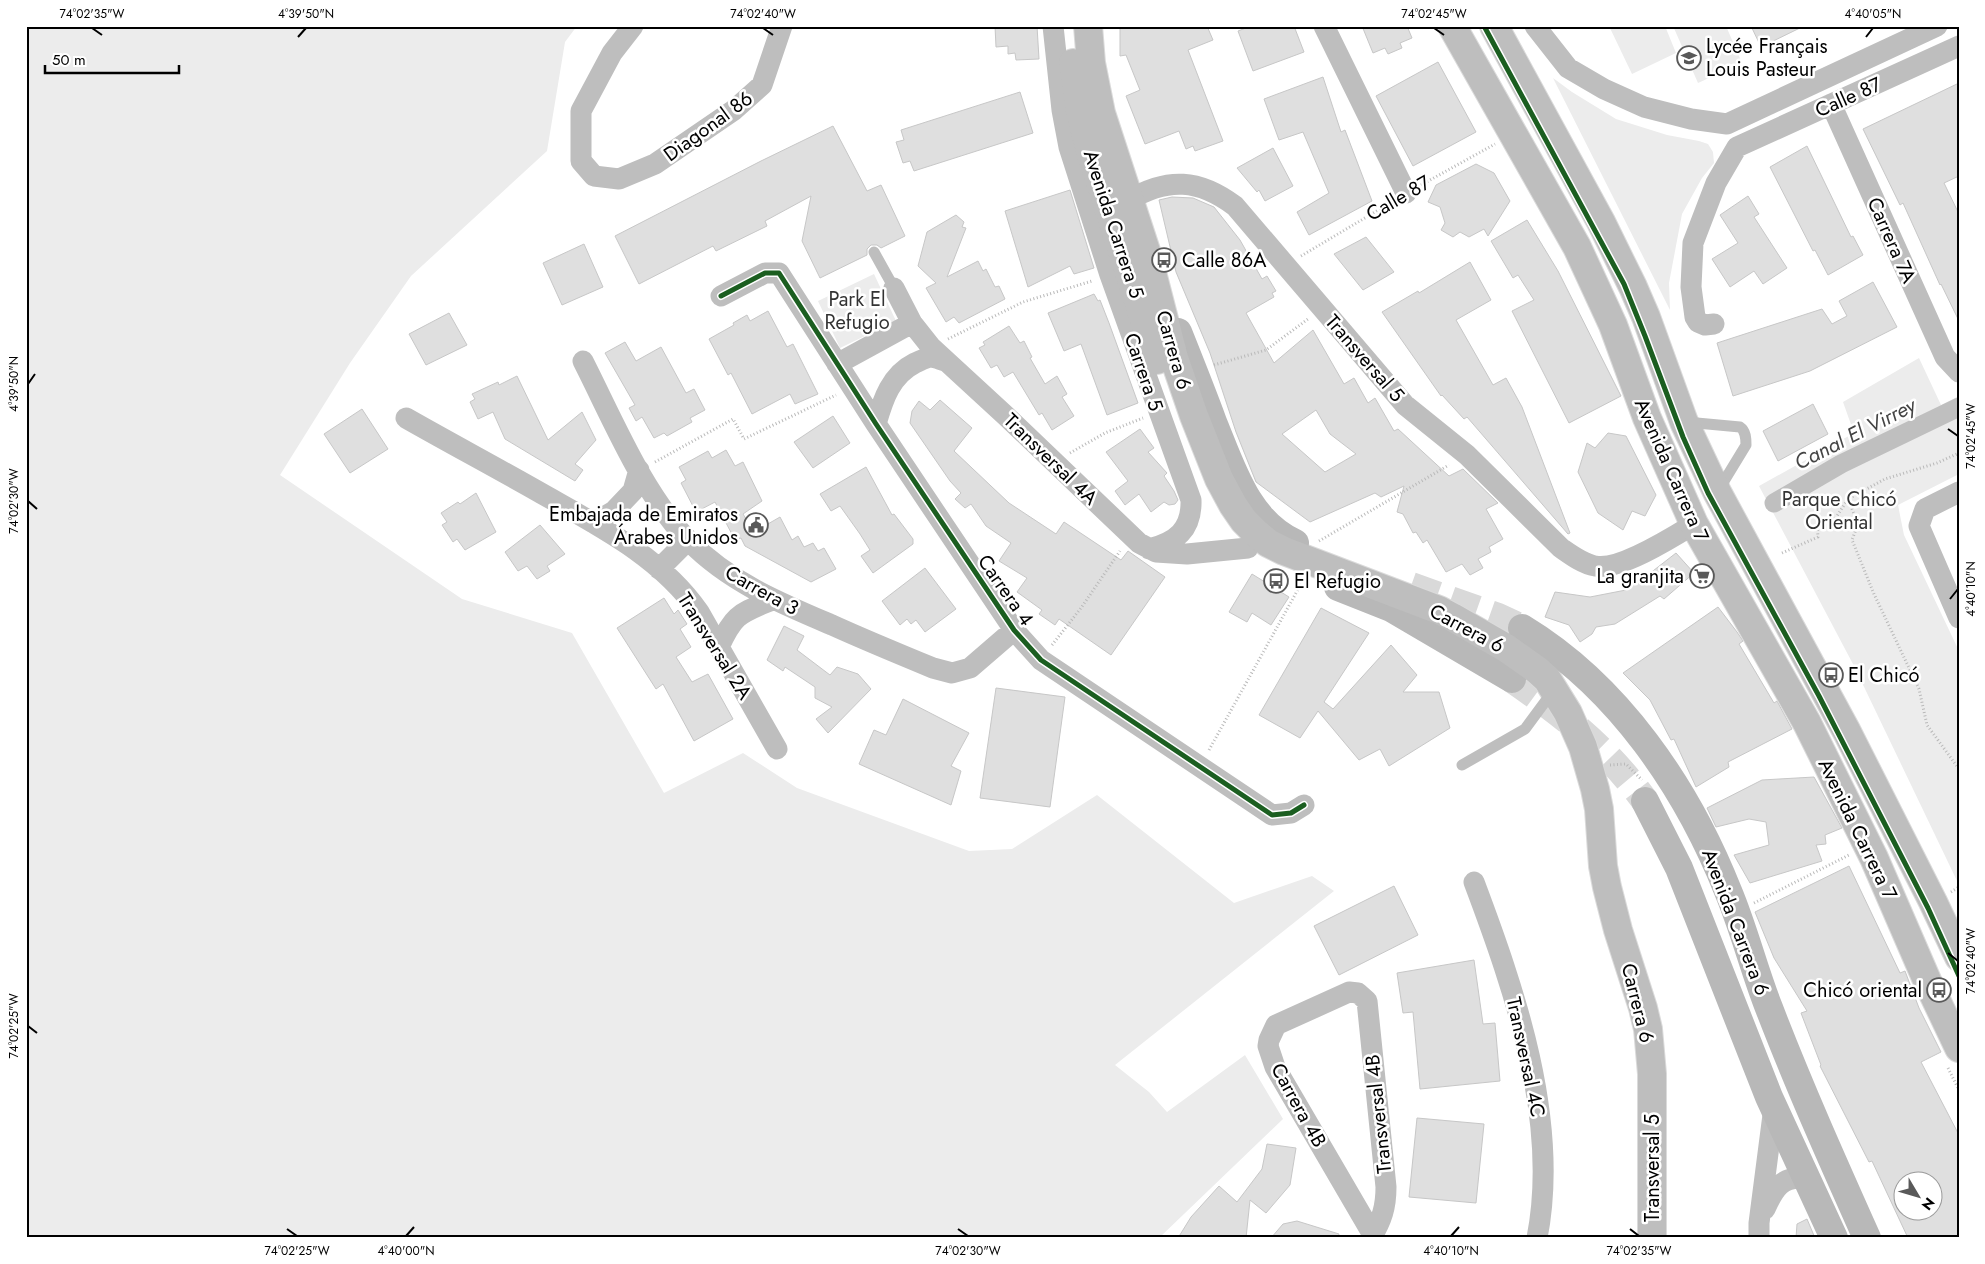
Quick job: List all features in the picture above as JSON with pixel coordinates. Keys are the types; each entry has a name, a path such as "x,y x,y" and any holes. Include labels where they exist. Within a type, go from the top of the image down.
{"main road":[{"name":"Avenida Carrera 5","path":"1070,26 1073,70 1080,112 1091,154 1169,395 1213,505 1248,548"},
{"name":"Avenida Carrera 5","path":"1088,26 1091,63 1101,113 1129,200 1148,257 1235,477 1248,500 1271,529 1307,548"},
{"name":"Avenida Carrera 7","path":"1452,26 1577,247 1596,285 1613,325 1647,418 1694,524 1807,723 1868,845 1959,1048"},
{"name":"Avenida Carrera 7","path":"1494,26 1601,222 1633,287 1646,317 1684,422 1717,492 1847,732 1959,957"},
{"name":"Carrera 6","path":"1148,257 1174,358 1194,416 1219,479 1244,521 1268,542 1284,550 1439,610 1506,648 1537,670 1554,689 1577,732 1590,767 1599,809 1603,866 1607,887 1648,1029 1651,1052 1652,1098"},
{"path":"1248,548 1282,568 1391,608 1512,679"},
{"path":"1307,548 1374,573"},
{"path":"1338,587 1412,601"},
{"name":"Avenida Carrera 6","path":"1522,628 1548,644 1591,680 1642,739 1664,770 1689,812 1708,846 1728,890 1776,1024 1867,1238"},
{"name":"Avenida Carrera 6","path":"1645,792 1679,868 1774,1108 1834,1238"},
{"name":"Transversal 5","path":"1652,1098 1652,1238"}],"street":[{"name":"Diagonal 86","path":"633,26 612,53 581,111 581,161 594,176 619,180 656,164 734,110 762,85 782,26"},
{"name":"Carrera 5","path":"1053,26 1062,110 1069,147 1110,275 1158,413 1191,500 1192,513 1187,526 1179,535 1160,546 1149,549"},
{"path":"1324,26 1406,193"},
{"path":"1535,26 1568,68 1604,89 1644,107 1691,119 1727,124 1738,147 1716,183 1693,242 1691,287 1695,317 1698,322 1704,325 1714,324"},
{"name":"Calle 87","path":"1727,124 1937,26"},
{"name":"Calle 87","path":"1738,147 1959,46"},
{"name":"Carrera 7A","path":"1832,104 1945,357 1959,372"},
{"name":"Transversal 5","path":"1129,200 1147,190 1169,184 1188,185 1206,188 1235,206 1405,405 1467,455 1561,548 1576,558 1596,566 1632,558 1694,524"},
{"name":"Carrera 4","path":"721,296 765,273 779,273 876,424 1014,630 1041,660 1272,815 1291,813 1304,805"},
{"name":"Transversal 4A","path":"894,288 912,324 938,354 1129,535 1156,552 1187,554 1248,548"},
{"path":"838,364 912,324"},
{"path":"876,424 889,387 899,375 911,365 938,354"},
{"name":"Carrera 3","path":"583,362 639,470 662,507 688,540 711,562 758,593 933,668 952,673 970,668 1014,630"},
{"name":"Transversal 2A","path":"406,418 594,523 635,549 659,569 687,595 777,749"},
{"path":"594,523 614,511 633,491 639,470"},
{"path":"1959,492 1925,509 1919,526 1959,618"},
{"path":"659,569 688,540"},
{"path":"719,647 728,625 739,615 772,600"},
{"name":"Transversal 4C","path":"1474,882 1514,994 1532,1077 1542,1134 1544,1168 1537,1238"},
{"name":"Carrera 4B","path":"1358,993 1349,992 1276,1025 1268,1046 1275,1067 1372,1236"},
{"name":"Transversal 4B","path":"1358,993 1367,1001 1386,1187 1386,1204 1372,1236"},
{"path":"1759,1230 1774,1108"},
{"path":"1759,1230 1771,1196 1777,1187 1796,1177 1806,1179"}],"lane":[{"path":"874,252 894,288"},
{"path":"1684,422 1734,426 1743,429 1746,445 1717,492"},
{"path":"1462,765 1525,730 1554,689"}],"path":[{"path":"938,354 1023,302 1110,275"},
{"path":"1210,366 1266,350 1322,308"},
{"path":"639,470 733,419 744,439 853,387"},
{"path":"1054,462 1105,433 1158,413"},
{"path":"1782,553 1818,536 1817,522 1836,519 1848,499 1885,479 1937,463 1959,453"},
{"path":"1307,548 1467,455"},
{"path":"1848,499 1858,524 1852,540 1874,594 1919,689 1927,725 1959,769"},
{"path":"1041,660 1081,608 1129,535"},
{"path":"1200,766 1301,584"},
{"path":"1590,767 1626,764 1645,792"},
{"path":"1749,905 1868,845"},
{"path":"1951,892 1959,888"}],"green space":[{"path":"26,26 577,26 565,42 547,151 411,276 350,363 280,475 462,599 572,633 664,793 743,753 797,788 969,851 1012,849 1097,795 1234,903 1312,876 1334,891 1115,1065 1149,1092 1167,1112 1245,1055 1283,1119 1159,1238 26,1238"},
{"path":"1609,26 1665,26 1676,53 1632,74"},
{"path":"1673,26 1726,26 1742,63 1698,83"},
{"path":"1553,78 1616,119 1667,135 1708,144 1713,152 1714,163 1702,178 1682,214 1669,283 1670,310"},
{"name":"Park El Refugio","path":"874,274 896,321 840,348 818,301"},
{"name":"Parque Chicó Oriental","path":"1919,358 1941,405 1959,396 1959,474 1898,505 1904,535 1959,651 1959,885 1854,666 1759,486 1854,433 1843,402"}],"building":[{"path":"995,26 1037,26 1039,59 1016,60 1015,53 1008,54 1008,46 996,47"},
{"path":"1120,26 1207,26 1213,40 1188,50 1223,141 1195,151 1193,146 1186,149 1179,131 1145,144 1126,96 1140,90 1126,55 1120,56"},
{"path":"1251,26 1294,26 1304,52 1253,71 1238,31"},
{"path":"1362,26 1407,26 1412,38 1400,43 1402,48 1388,54 1385,48 1373,53"},
{"path":"1751,26 1804,26 1761,47"},
{"path":"1438,62 1476,132 1413,166 1376,96"},
{"path":"1323,77 1341,132 1345,130 1372,201 1309,235 1297,212 1329,193 1303,132 1279,140 1264,99"},
{"path":"1959,83 1959,176 1944,183 1959,214 1959,321 1940,285 1903,203 1900,205 1863,129"},
{"path":"1020,92 1033,133 914,171 910,161 903,163 896,142 904,140 901,130"},
{"path":"833,126 867,191 881,185 905,236 881,248 877,245 871,245 867,249 867,255 820,278 802,241 811,196 765,221 767,226 716,251 713,246 639,284 615,236"},
{"path":"1807,146 1851,237 1853,236 1863,255 1828,275 1815,250 1813,251 1770,167"},
{"path":"1273,148 1293,186 1265,201 1259,190 1257,192 1237,168"},
{"path":"1476,164 1494,173 1510,201 1488,236 1484,229 1469,237 1460,232 1453,237 1441,230 1445,223 1440,207 1428,202 1436,185"},
{"path":"1070,190 1094,268 1074,274 1070,266 1028,287 1005,211"},
{"path":"1748,196 1759,214 1754,217 1787,268 1763,284 1754,271 1730,287 1712,259 1738,243 1720,215"},
{"path":"1172,197 1193,198 1214,207 1240,240 1262,279 1267,276 1276,291 1272,293 1274,297 1246,313 1274,363 1313,330 1344,384 1354,378 1368,403 1375,398 1394,431 1398,429 1449,476 1463,469 1498,503 1486,509 1503,539 1489,547 1491,552 1478,559 1483,568 1470,575 1462,564 1446,572 1427,540 1423,543 1416,532 1413,533 1403,514 1397,512 1404,486 1381,497 1375,493 1310,522 1256,482 1236,432 1210,353 1176,272 1159,200","holes":["1316,410 1330,434 1356,454 1325,472 1282,434"]},
{"path":"956,215 964,222 962,227 966,228 947,277 978,261 983,271 986,269 995,287 999,286 1005,299 959,323 954,317 946,322 926,288 936,283 918,266 927,232"},
{"path":"1527,220 1558,271 1621,396 1569,423 1512,311 1534,300 1518,275 1513,278 1491,241"},
{"path":"1366,237 1394,272 1363,290 1334,254"},
{"path":"584,244 603,287 562,305 543,263"},
{"path":"1470,262 1491,300 1456,320 1493,385 1506,378 1522,407 1570,533 1568,534 1467,417 1464,419 1441,396 1382,312 1418,291 1419,293"},
{"path":"1873,282 1897,327 1810,371 1733,396 1717,343 1822,309 1832,324 1847,316 1839,301"},
{"path":"1094,294 1098,301 1100,300 1138,403 1107,415 1081,344 1064,351 1048,313"},
{"path":"768,311 787,347 793,344 818,394 795,404 790,394 752,414 731,373 728,375 709,339 734,325 733,323 747,315 750,321"},
{"path":"449,313 467,345 426,365 409,334"},
{"path":"1009,326 1020,343 1024,341 1032,357 1030,358 1045,384 1057,376 1067,394 1062,397 1074,416 1052,430 1042,413 1039,415 1013,372 1004,377 997,365 991,368 979,348 985,345 983,342"},
{"path":"625,342 636,361 661,347 686,393 694,389 705,410 690,418 692,422 667,436 664,433 654,438 642,417 636,421 629,408 635,405 605,353"},
{"path":"517,376 548,440 582,412 596,440 575,464 583,470 575,481 505,439 493,412 478,419 470,402 475,399 472,394 498,382 499,385"},
{"path":"940,400 972,428 954,451 1009,503 1056,534 1064,522 1121,560 1128,551 1165,577 1111,655 1059,619 1055,625 1039,614 1042,610 1017,592 1027,578 999,561 1011,543 986,526 971,504 965,508 955,499 961,493 950,481 910,423 912,411 919,401 930,410"},
{"path":"1813,404 1828,434 1778,461 1763,431"},
{"path":"362,409 388,449 350,473 324,434"},
{"path":"833,416 850,443 813,468 794,442"},
{"path":"1140,429 1154,448 1148,452 1167,473 1164,476 1178,500 1175,504 1169,505 1164,502 1151,512 1139,494 1125,505 1115,491 1128,481 1106,452"},
{"path":"1608,433 1626,436 1656,495 1645,516 1632,511 1623,530 1598,513 1578,472 1587,443 1595,448"},
{"path":"726,450 735,466 743,462 762,501 743,514 754,532 780,517 792,540 798,536 804,547 813,543 818,551 824,548 836,569 811,582 745,546 741,538 735,540 715,502 696,512 681,483 686,480 679,467 708,451 712,458"},
{"path":"866,467 892,515 894,514 913,539 913,544 873,573 861,556 870,550 860,534 840,506 831,511 820,494"},
{"path":"476,493 496,532 465,550 457,539 453,542 442,525 447,522 441,513 458,502 460,504"},
{"path":"540,525 565,554 547,566 550,571 537,579 527,566 518,571 505,552"},
{"path":"1676,553 1694,573 1664,599 1660,596 1615,624 1596,627 1592,634 1580,642 1569,625 1545,617 1555,592 1590,597 1626,590"},
{"path":"925,568 956,609 925,632 916,620 911,624 907,619 900,625 882,601"},
{"path":"1252,574 1289,597 1271,625 1252,613 1247,622 1229,612"},
{"path":"664,598 674,614 678,610 687,624 680,629 691,647 676,657 692,682 708,674 733,719 694,741 663,684 656,689 617,628"},
{"path":"1718,607 1743,641 1739,644 1774,703 1777,701 1792,729 1728,762 1729,767 1696,787 1674,739 1671,740 1650,700 1623,673"},
{"path":"1321,608 1369,633 1324,702 1333,709 1391,645 1417,675 1403,692 1439,692 1450,728 1389,766 1380,749 1359,760 1318,711 1300,738 1259,715"},
{"path":"784,626 804,636 797,650 830,675 837,667 858,674 871,689 828,733 816,719 832,707 815,698 815,687 785,667 783,671 767,660"},
{"path":"996,688 1065,697 1050,807 980,798"},
{"path":"903,699 969,733 951,766 961,771 951,805 859,764 874,730 886,735"},
{"path":"1814,777 1842,828 1825,835 1826,844 1816,845 1822,861 1750,883 1734,855 1769,845 1766,822 1749,819 1716,827 1707,808 1762,780"},
{"path":"1849,866 1900,973 1905,971 1919,1008 1941,1052 1921,1062 1959,1135 1959,1238 1908,1238 1901,1222 1942,1222 1942,1172 1892,1172 1892,1204 1872,1161 1869,1162 1820,1066 1801,1013 1807,1011 1774,958 1755,912"},
{"path":"1394,886 1418,935 1339,975 1314,926"},
{"path":"1474,960 1483,1024 1495,1023 1500,1081 1420,1089 1413,1012 1403,1013 1397,973"},
{"path":"1417,1118 1484,1124 1476,1203 1409,1197"},
{"path":"1267,1144 1296,1148 1290,1185 1266,1213 1250,1200 1246,1238 1178,1238 1191,1217 1219,1186 1237,1202 1262,1169"},
{"path":"1807,1219 1815,1238 1796,1238 1797,1224"},
{"path":"1297,1221 1339,1234 1338,1238 1271,1238 1283,1224"}],"waterway":[{"name":"Canal El Virrey","path":"1774,503 1841,464 1959,407"}],"tunnel":[{"path":"1411,586 1498,617 1522,628"},
{"path":"1512,679 1584,734 1616,765 1645,801"}],"cycle path":[{"path":"1484,26 1624,284 1683,437 1708,493 1819,696 1928,908 1959,976"},
{"path":"721,296 765,273 779,273 876,424 1014,630 1041,660 1272,815 1291,813 1304,805"}],"place":[{"name":"Lycée Français Louis Pasteur","path":"1689,58"},
{"name":"Calle 86A","path":"1164,260"},
{"name":"Embajada de Emiratos Árabes Unidos","path":"756,525"},
{"name":"La granjita","path":"1702,576"},
{"name":"El Refugio","path":"1276,581"},
{"name":"El Chicó","path":"1831,675"},
{"name":"Chicó oriental","path":"1939,990"}]}
